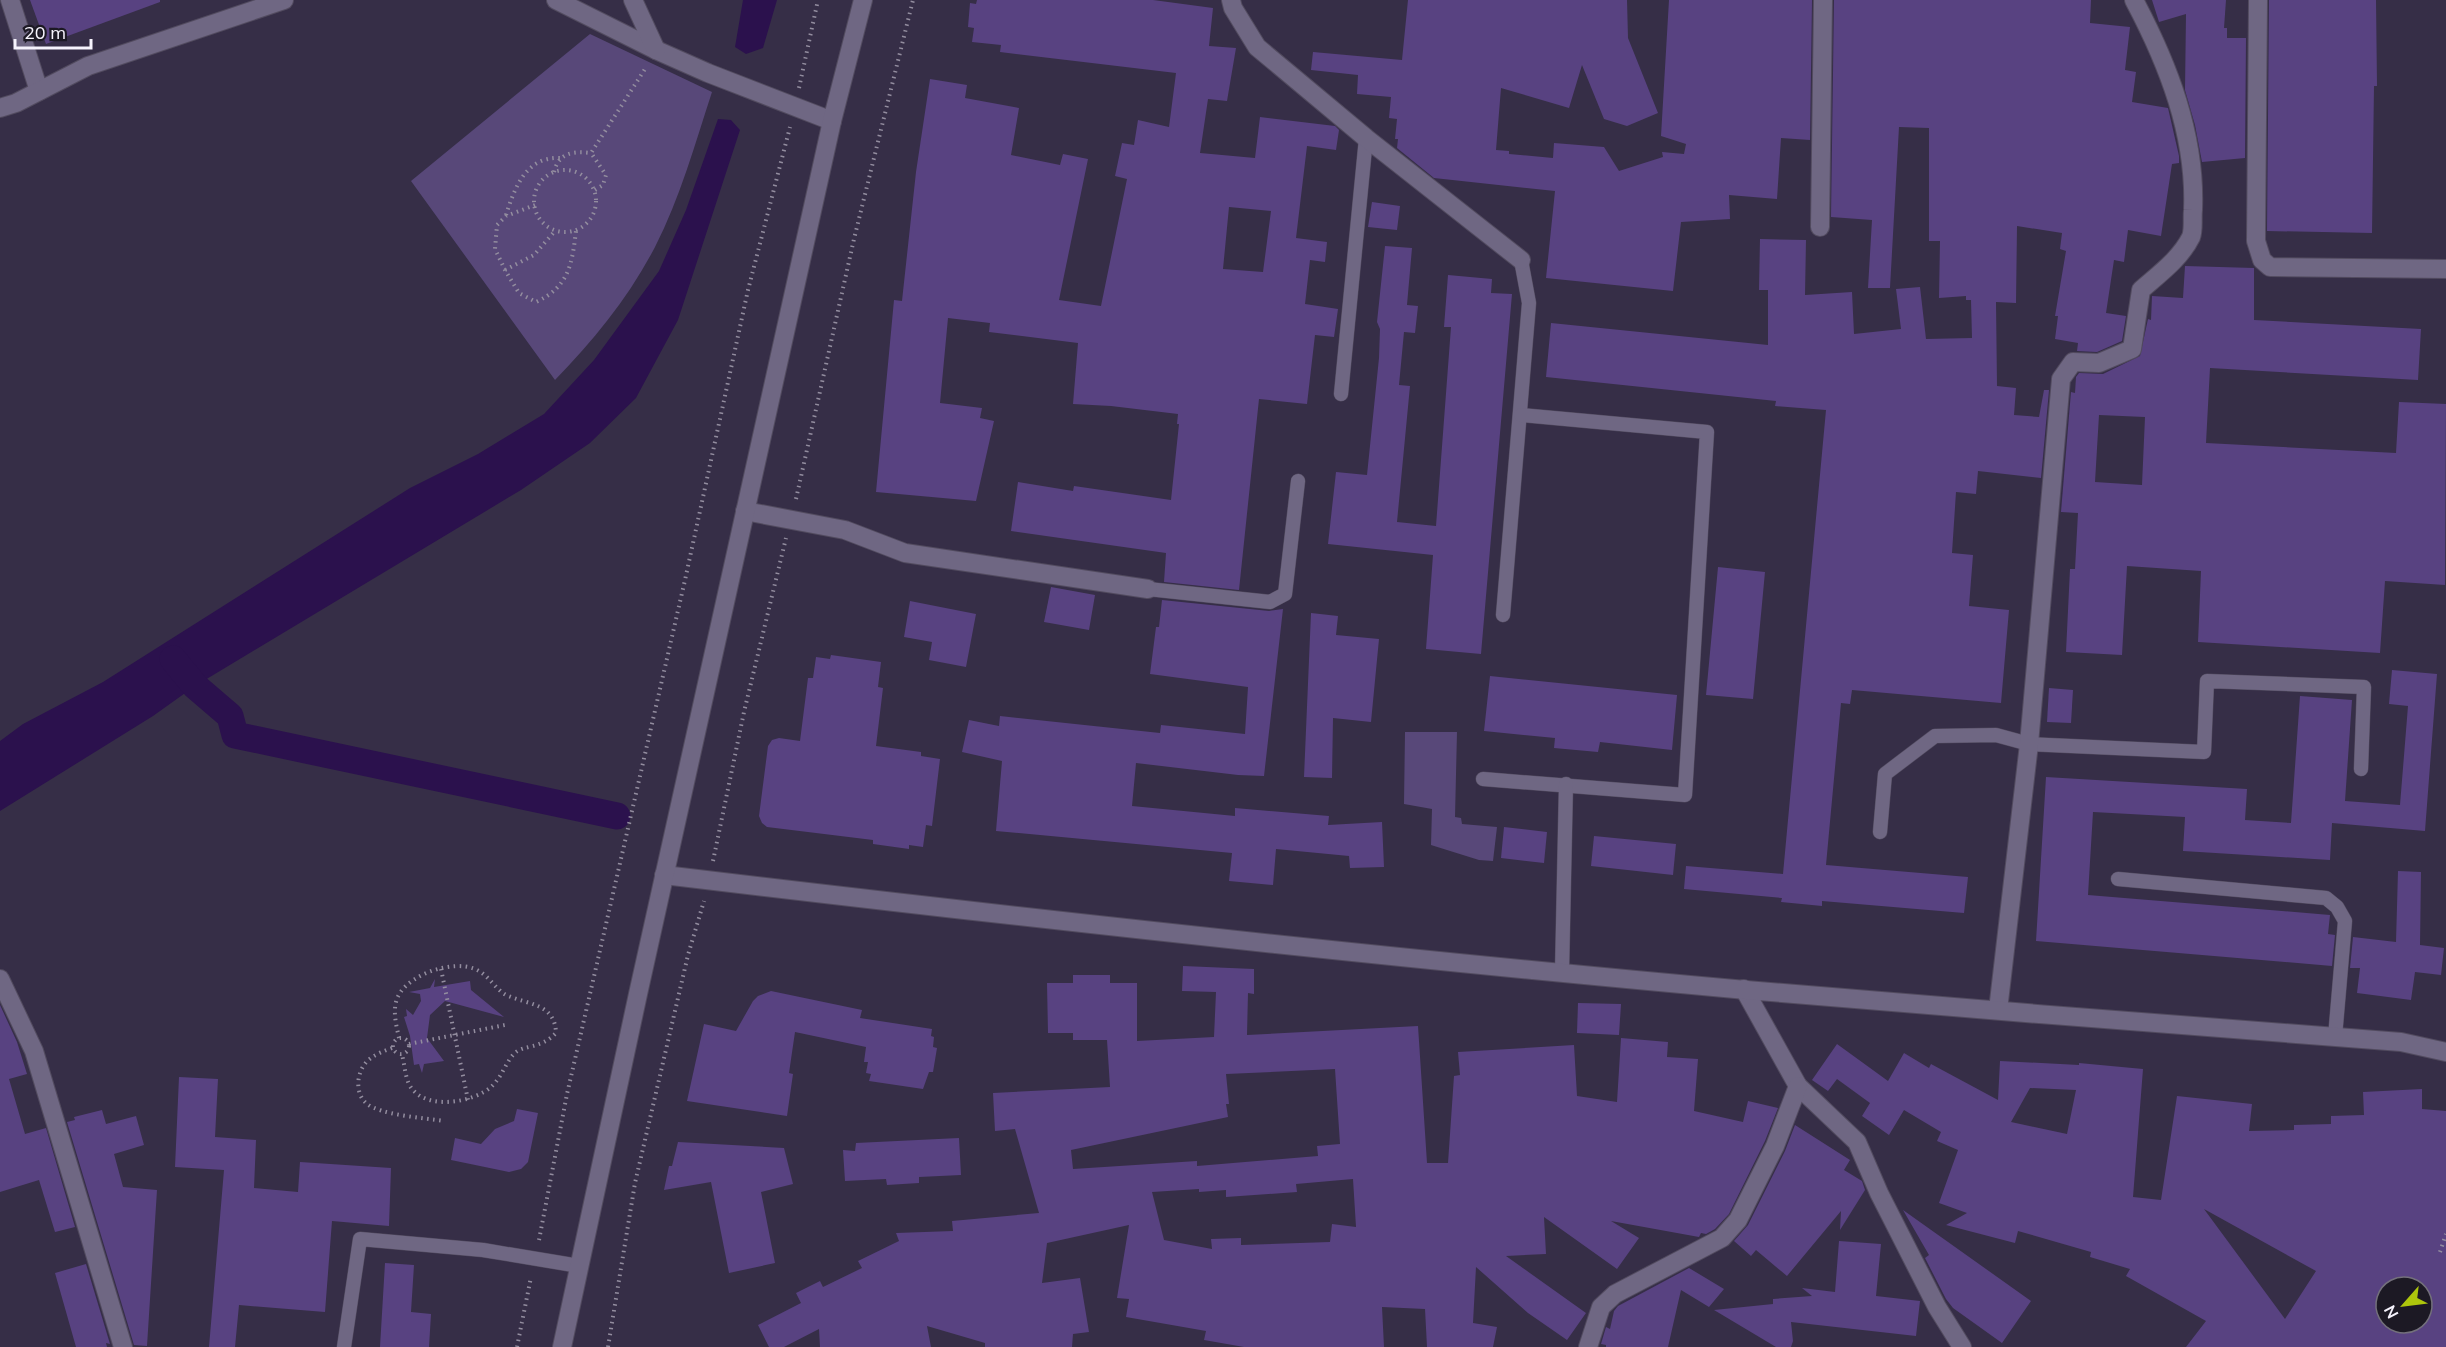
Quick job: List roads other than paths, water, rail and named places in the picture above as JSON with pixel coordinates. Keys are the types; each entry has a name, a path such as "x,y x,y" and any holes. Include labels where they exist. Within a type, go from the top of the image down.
{"street":[{"path":"10,0 39,91"},
{"path":"0,108 16,103 88,66 284,0"},
{"path":"556,0 708,73 832,121"},
{"path":"633,0 656,50"},
{"path":"562,1347 664,875 832,121 863,0"},
{"path":"1231,0 1233,8 1257,47 1366,138 1521,260"},
{"path":"1820,227 1823,0"},
{"path":"1998,1010 2029,744 2061,379 2073,362 2099,363 2132,349 2141,290 2175,261 2192,235 2194,190 2191,153 2173,88 2154,39 2134,0"},
{"path":"2258,0 2256,241 2262,260 2270,267 2446,269"},
{"path":"745,511 845,531 905,553 1148,589"},
{"path":"664,875 1057,921 1562,972 1744,990 2402,1042 2446,1052"},
{"path":"0,979 34,1051 123,1347"},
{"path":"1744,990 1798,1086 1857,1142 1936,1307 1962,1347"},
{"path":"1588,1347 1601,1307 1615,1294 1722,1238 1738,1220 1775,1146 1798,1086"}],"lane":[{"path":"1341,394 1366,138"},
{"path":"1503,615 1529,303 1521,260"},
{"path":"1483,779 1685,795 1707,432 1521,415"},
{"path":"1148,589 1270,602 1284,594 1298,481"},
{"path":"1880,832 1885,774 1935,736 1996,735 2029,744 2204,752 2207,681 2364,687 2361,769"},
{"path":"1562,972 1566,784"},
{"path":"2118,879 2326,898 2337,907 2345,921 2335,1037"},
{"path":"344,1347 360,1239 483,1250 579,1266"}],"waterway":[{"path":"173,659 195,686 230,716 235,735 617,816"}]}
